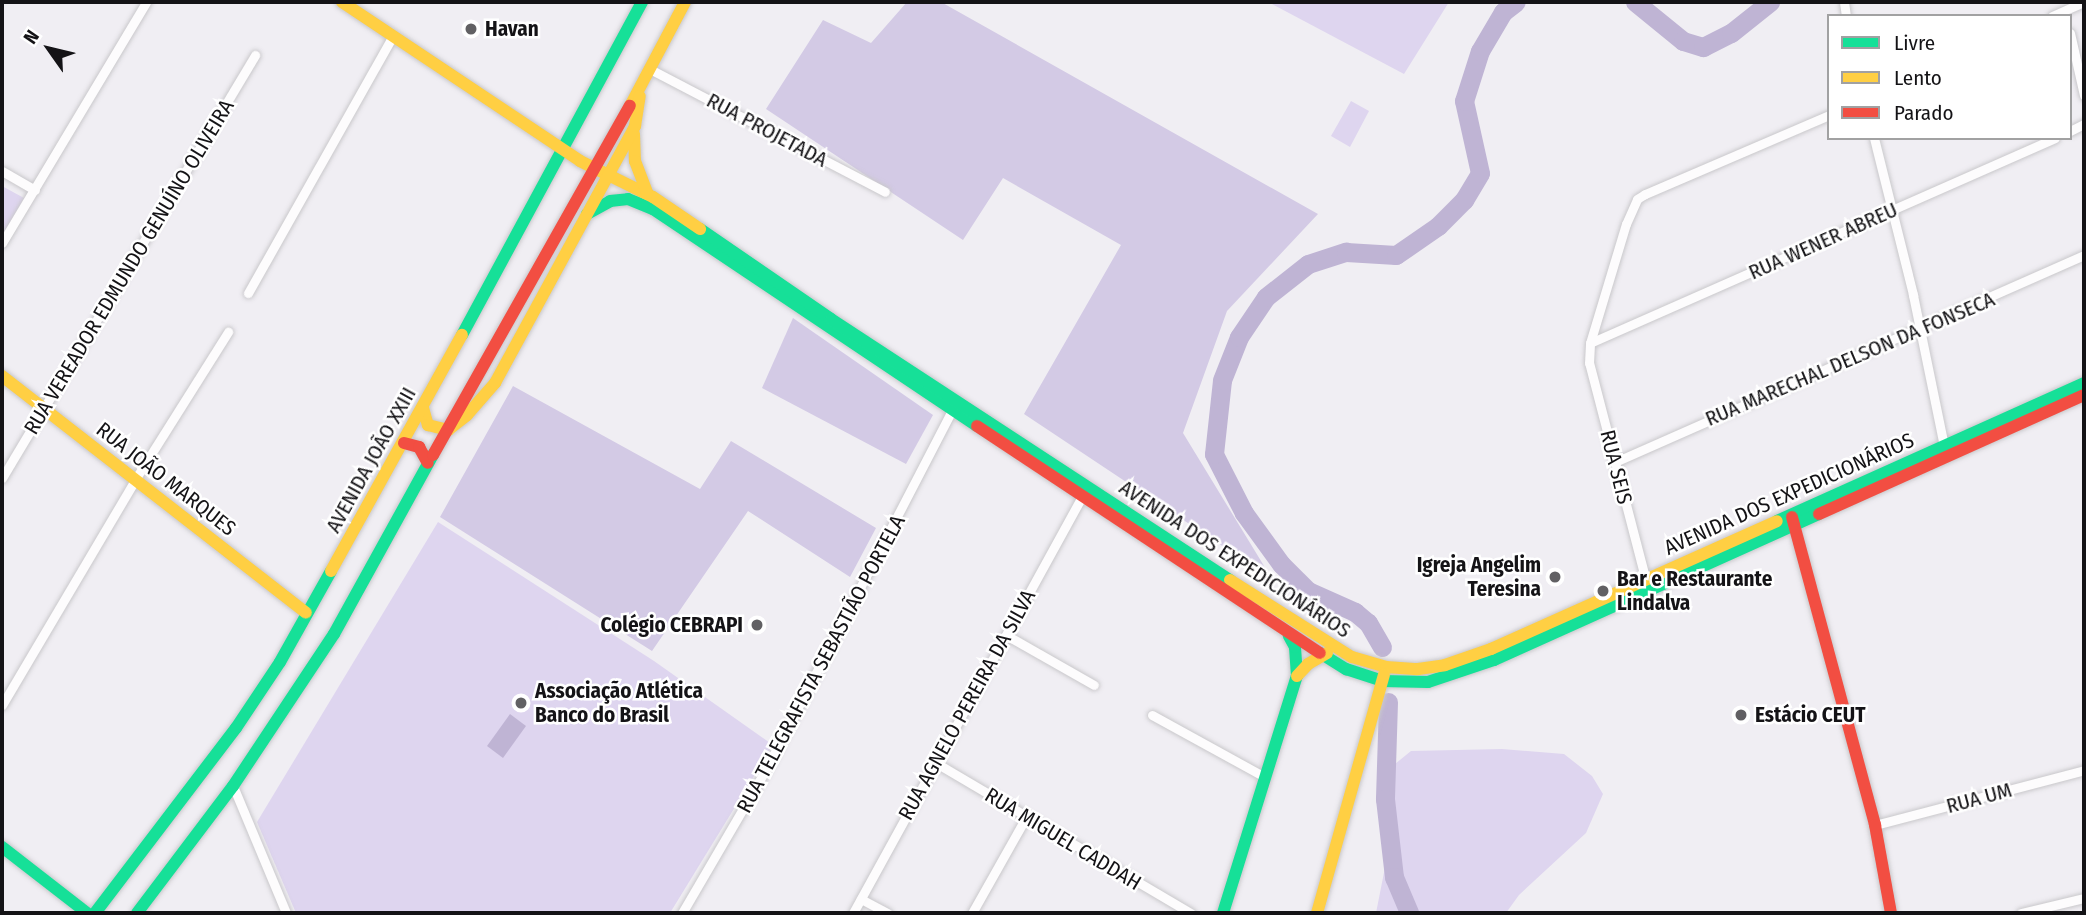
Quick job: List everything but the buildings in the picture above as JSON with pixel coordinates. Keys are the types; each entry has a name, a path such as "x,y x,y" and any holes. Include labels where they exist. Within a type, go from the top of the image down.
{"main road":[{"name":"AVENIDA DOS EXPEDICIONÁRIOS","path":"342,2 563,150 644,198 852,332 1337,649 1386,667 1418,669 1467,659 1647,585"},
{"name":"AVENIDA JOÃO XXIII","path":"95,913 236,729 280,662 404,443 642,2"},
{"path":"137,913 233,786 334,634 428,463 597,170 685,2"},
{"path":"587,214 610,201 644,198 635,161 635,127 642,84"},
{"path":"448,430 467,415 495,383 635,127"},
{"name":"AVENIDA DOS EXPEDICIONÁRIOS","path":"644,198 952,411 1288,635 1346,669 1382,681 1428,682 1457,675 1793,519 2084,395"},
{"name":"RUA JOÃO MARQUES","path":"2,376 306,613"},
{"name":"AVENIDA DOS EXPEDICIONÁRIOS","path":"1793,519 1944,446 2084,383"},
{"path":"422,408 428,425 448,430"},
{"path":"404,443 419,447 428,463"},
{"path":"1793,519 1875,825 1891,913"},
{"path":"1223,913 1297,676 1295,647 1288,635"},
{"path":"1297,676 1321,655 1337,649"},
{"path":"1317,913 1386,667"},
{"path":"2,847 87,913"}],"street":[{"path":"2,243 146,2"},
{"path":"2065,9 2084,2"},
{"path":"248,293 393,36"},
{"path":"2072,42 2084,95"},
{"name":"RUA VEREADOR EDMUNDO GENUÍNO OLIVEIRA","path":"2,478 255,55"},
{"name":"RUA PROJETADA","path":"650,69 885,192"},
{"path":"1590,344 1626,223 1637,199 1827,116"},
{"path":"1874,140 1944,446"},
{"name":"RUA WENER ABREU","path":"1590,344 2050,140"},
{"path":"2,171 35,190"},
{"name":"RUA MARECHAL DELSON DA FONSECA","path":"1615,462 2084,255"},
{"path":"2,705 136,478 229,332"},
{"name":"RUA SEIS","path":"1590,344 1590,363 1647,585"},
{"name":"RUA TELEGRAFISTA SEBASTIÃO PORTELA","path":"682,913 765,771 952,411"},
{"name":"RUA AGNELO PEREIRA DA SILVA","path":"853,913 1082,497"},
{"path":"1006,635 1094,685"},
{"path":"1152,715 1265,777"},
{"name":"RUA MIGUEL CADDAH","path":"936,763 1191,913"},
{"name":"RUA UM","path":"1875,825 2084,770"},
{"path":"233,786 286,913"},
{"path":"972,913 1026,817"},
{"path":"2021,913 2084,898"},
{"path":"861,899 887,913"}],"shaded area":[{"path":"907,2 941,2 1318,214 1227,311 1183,433 1272,579 1024,414 1121,245 1003,178 963,240 766,109 823,20 871,43"},
{"path":"1268,2 1449,2 1404,74"},
{"path":"1351,101 1369,111 1350,147 1331,136"},
{"path":"2,186 24,198 2,237"},
{"path":"793,318 933,415 906,464 762,388"},
{"path":"513,386 700,489 731,441 876,528 850,577 748,511 652,651 440,517"},
{"name":"Associação Atlética Banco do Brasil","path":"438,522 654,661 773,745 670,913 296,913 257,822"},
{"path":"510,714 526,726 503,758 487,746"},
{"path":"1502,749 1564,754 1592,776 1603,794 1586,833 1519,895 1506,913 1376,913 1393,827 1395,764 1411,751"}],"waterway":[{"path":"1382,647 1368,623 1355,612 1308,591 1281,564 1244,513 1214,454 1222,380 1239,337 1266,297 1308,264 1346,252 1396,255 1438,226 1464,200 1480,173 1464,101 1480,51 1503,12 1516,2"},
{"path":"1635,2 1683,41 1703,47 1731,33 1770,2"},
{"path":"1388,702 1385,799 1394,877 1409,913"}],"traffic: fast":[{"path":"462,335 642,2"},
{"path":"587,214 610,201 628,199 653,209 977,426"},
{"path":"700,229 831,319 1230,580"},
{"path":"1777,521 2084,383"},
{"path":"137,913 233,786 334,634 433,455"},
{"path":"1320,653 1346,669 1382,681 1428,682 1494,660 1819,514"},
{"path":"95,913 236,728 280,662 331,571"},
{"path":"1223,913 1297,676 1295,647 1289,636"},
{"path":"2,847 87,913"}],"traffic: slow":[{"path":"342,2 580,161 653,197 700,229"},
{"path":"630,106 685,2"},
{"path":"423,408 428,425 448,430 467,415 495,383 635,126 640,96"},
{"path":"634,134 635,161 647,193"},
{"path":"331,571 462,335"},
{"path":"2,376 306,613"},
{"path":"1230,580 1352,657 1386,667 1418,669 1445,665 1491,649 1777,521"},
{"path":"1297,676 1308,664 1327,653"},
{"path":"1317,913 1384,674"}],"traffic: jam":[{"path":"433,455 630,106"},
{"path":"1819,514 2084,395"},
{"path":"977,426 1320,653"},
{"path":"404,443 419,447 428,463"},
{"path":"1792,517 1875,825 1891,913"}],"place":[{"name":"Havan","path":"471,29"},
{"name":"Igreja Angelim Teresina","path":"1555,577"},
{"name":"Bar e Restaurante Lindalva","path":"1603,591"},
{"name":"Colégio CEBRAPI","path":"757,625"},
{"name":"Associação Atlética Banco do Brasil","path":"521,703"},
{"name":"Estácio CEUT","path":"1741,715"}]}
